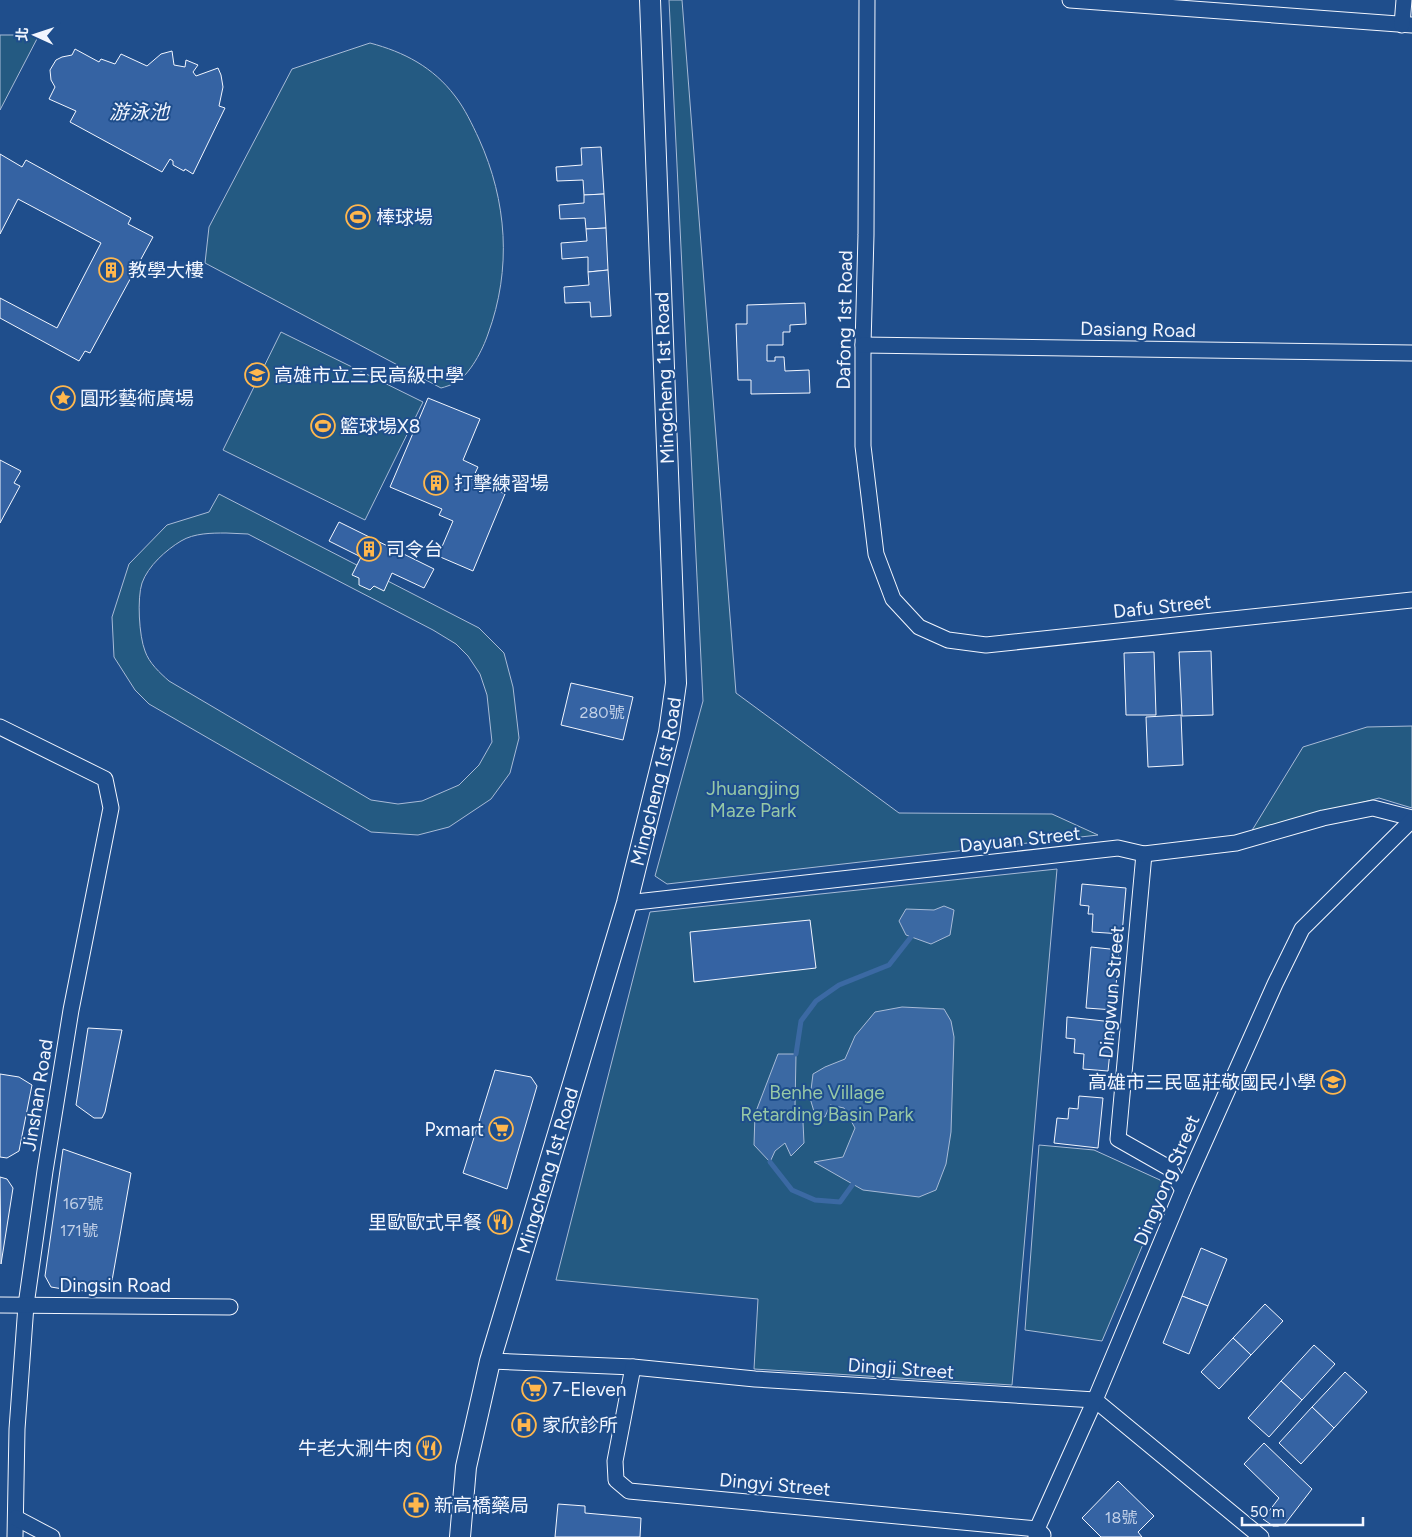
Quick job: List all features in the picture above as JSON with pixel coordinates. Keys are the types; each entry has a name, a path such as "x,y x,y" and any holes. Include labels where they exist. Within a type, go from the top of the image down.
{"street":[{"name":"Mingcheng 1st Road","path":"460,1537 466,1467 490,1361 627,903 669,733 676,684 650,0"},
{"name":"Dafong 1st Road","path":"867,0 866,235 862,345 863,446 876,554 893,599 919,627"},
{"path":"1070,0 1407,25 1404,0"},
{"name":"Dasiang Road","path":"862,345 1412,353"},
{"name":"Dafu Street","path":"919,627 948,640 986,645 1412,600"},
{"name":"Jinshan Road","path":"0,727 105,779 111,808 71,1010 26,1305 17,1429 15,1537"},
{"name":"Dayuan Street","path":"627,903 1118,848 1144,854 1236,843 1323,818 1373,808 1412,819"},
{"name":"Dingyong Street","path":"1040,1534 1182,1190 1274,984 1302,929 1412,819"},
{"name":"Dingwun Street","path":"1144,854 1118,1139 1169,1168 1182,1190"},
{"name":"Dingsin Road","path":"0,1305 230,1306"},
{"name":"Dingji Street","path":"490,1361 633,1367 765,1380 1095,1400"},
{"name":"Dingyi Street","path":"633,1367 615,1461 616,1480 629,1491 1040,1534"},
{"path":"1095,1400 1261,1537"},
{"path":"16,1518 52,1537"}],"green space":[{"name":"Jhuangjing Maze Park","path":"669,0 682,0 736,693 899,813 1052,814 1098,835 667,884 655,876 703,701"},
{"path":"0,35 39,35 0,110"},
{"name":"棒球場","path":"370,43 395,51 417,62 437,77 455,96 474,128 496,186 503,235 503,260 496,310 486,340 471,368 455,383 441,388 205,263 209,227 292,69"},
{"name":"籃球場X8","path":"281,332 423,402 365,520 223,450"},
{"path":"219,494 479,628 504,653 513,687 519,738 510,773 491,799 449,827 418,835 371,832 149,704 135,690 114,657 112,617 129,564 167,525 209,512","holes":["209,533 248,534 433,630 456,644 468,656 480,674 487,695 492,742 479,765 459,785 422,801 398,804 371,800 169,681 155,668 145,651 139,617 140,590 145,577 153,565 164,554 186,538"]},
{"path":"1412,726 1412,808 1379,798 1251,832 1303,747 1367,727"},
{"name":"Benhe Village Retarding Basin Park","path":"1057,869 1012,1385 754,1369 758,1299 556,1280 650,912"},
{"path":"1039,1145 1094,1150 1160,1180 1164,1188 1163,1197 1102,1341 1025,1330"}],"shaded area":[{"path":"944,906 954,910 950,935 931,944 906,935 899,921 906,909 934,910"},
{"path":"902,1007 944,1009 951,1021 954,1037 951,1132 946,1164 936,1190 919,1197 863,1190 814,1162 843,1157 855,1128 844,1108 830,1105 825,1117 815,1115 810,1098 813,1074 845,1059 855,1036 875,1012"},
{"path":"778,1054 796,1054 795,1107 803,1122 804,1143 791,1156 785,1143 775,1151 770,1162 754,1145 755,1114"}],"building":[{"path":"75,49 99,62 101,59 115,64 121,54 147,66 161,54 172,51 174,65 185,67 186,60 198,65 193,72 196,76 218,68 223,87 219,106 225,108 193,174 173,165 173,161 170,159 162,172 70,122 76,111 49,99 55,87 51,80 50,70 56,60 72,55"},
{"path":"601,147 604,194 584,195 583,180 557,181 556,167 582,165 581,148"},
{"name":"教學大樓","path":"0,154 22,167 26,160 131,218 128,224 153,237 90,353 85,351 79,361 0,318 0,298 57,328 101,243 18,199 0,234"},
{"path":"604,194 606,228 586,229 585,218 560,219 559,205 584,203 584,195"},
{"path":"606,228 608,270 588,272 588,257 562,259 561,243 587,241 586,229"},
{"path":"608,270 611,316 591,317 590,302 565,303 564,287 589,285 588,272"},
{"path":"805,303 806,324 790,325 790,332 783,332 783,345 767,345 767,361 775,361 775,357 784,357 785,371 809,370 810,393 751,394 751,380 738,380 736,324 747,324 747,305"},
{"name":"打擊練習場","path":"428,398 480,419 463,460 478,467 472,480 505,494 473,571 438,556 453,521 439,515 442,509 390,487"},
{"path":"0,460 21,471 14,483 20,486 0,523"},
{"name":"司令台","path":"339,522 434,569 424,588 392,573 384,591 374,586 370,590 359,585 359,578 352,575 361,557 329,541"},
{"path":"1211,651 1213,715 1182,716 1179,652"},
{"path":"1154,652 1156,715 1126,715 1124,653"},
{"path":"571,683 633,697 623,740 561,725"},
{"path":"1181,715 1183,765 1148,767 1146,717"},
{"path":"1082,884 1126,888 1122,934 1092,932 1093,914 1088,914 1089,906 1080,905"},
{"path":"810,920 816,968 694,982 690,932"},
{"path":"1091,947 1119,950 1114,1010 1086,1008"},
{"path":"1067,1017 1113,1022 1108,1071 1083,1069 1084,1054 1074,1053 1075,1039 1066,1038"},
{"path":"88,1028 122,1030 105,1112 102,1118 94,1118 76,1105"},
{"name":"Pxmart","path":"495,1070 531,1077 537,1086 507,1189 463,1173"},
{"path":"0,1074 19,1077 32,1085 19,1151 7,1158 0,1157"},
{"path":"1079,1096 1103,1098 1098,1148 1054,1143 1057,1118 1068,1119 1069,1108 1078,1109"},
{"path":"63,1149 131,1173 110,1292 51,1287 45,1276"},
{"path":"0,1177 7,1179 13,1188 1,1264"},
{"path":"1201,1248 1227,1259 1208,1306 1182,1296"},
{"path":"1182,1296 1208,1306 1189,1354 1163,1343"},
{"path":"1265,1304 1283,1321 1251,1355 1233,1338"},
{"path":"1233,1338 1251,1355 1219,1389 1201,1372"},
{"path":"1314,1345 1335,1364 1302,1400 1281,1381"},
{"path":"1345,1372 1367,1392 1334,1428 1312,1407"},
{"path":"1281,1381 1302,1400 1269,1437 1248,1418"},
{"path":"1312,1407 1334,1428 1301,1464 1279,1443"},
{"path":"1264,1443 1312,1489 1285,1524 1278,1526 1273,1526 1263,1519 1279,1498 1244,1464"},
{"path":"1118,1481 1154,1516 1138,1532 1142,1537 1101,1537 1082,1518"},
{"path":"558,1504 585,1506 585,1513 641,1518 640,1537 555,1537"}],"waterway":[{"path":"796,1054 801,1021 816,1001 839,985 889,965 911,937"},
{"path":"770,1162 792,1190 815,1200 840,1202 853,1184"}],"place":[{"name":"棒球場","path":"358,217"},
{"name":"教學大樓","path":"111,270"},
{"name":"高雄市立三民高級中學","path":"257,375"},
{"name":"圓形藝術廣場","path":"63,398"},
{"name":"籃球場X8","path":"323,426"},
{"name":"打擊練習場","path":"436,483"},
{"name":"司令台","path":"369,549"},
{"name":"高雄市三民區莊敬國民小學","path":"1333,1082"},
{"name":"Pxmart","path":"501,1129"},
{"name":"里歐歐式早餐","path":"500,1222"},
{"name":"7-Eleven","path":"534,1389"},
{"name":"家欣診所","path":"524,1425"},
{"name":"牛老大涮牛肉","path":"429,1448"},
{"name":"新高橋藥局","path":"416,1505"}],"water label":[{"name":"游泳池","path":"139,112"}]}
